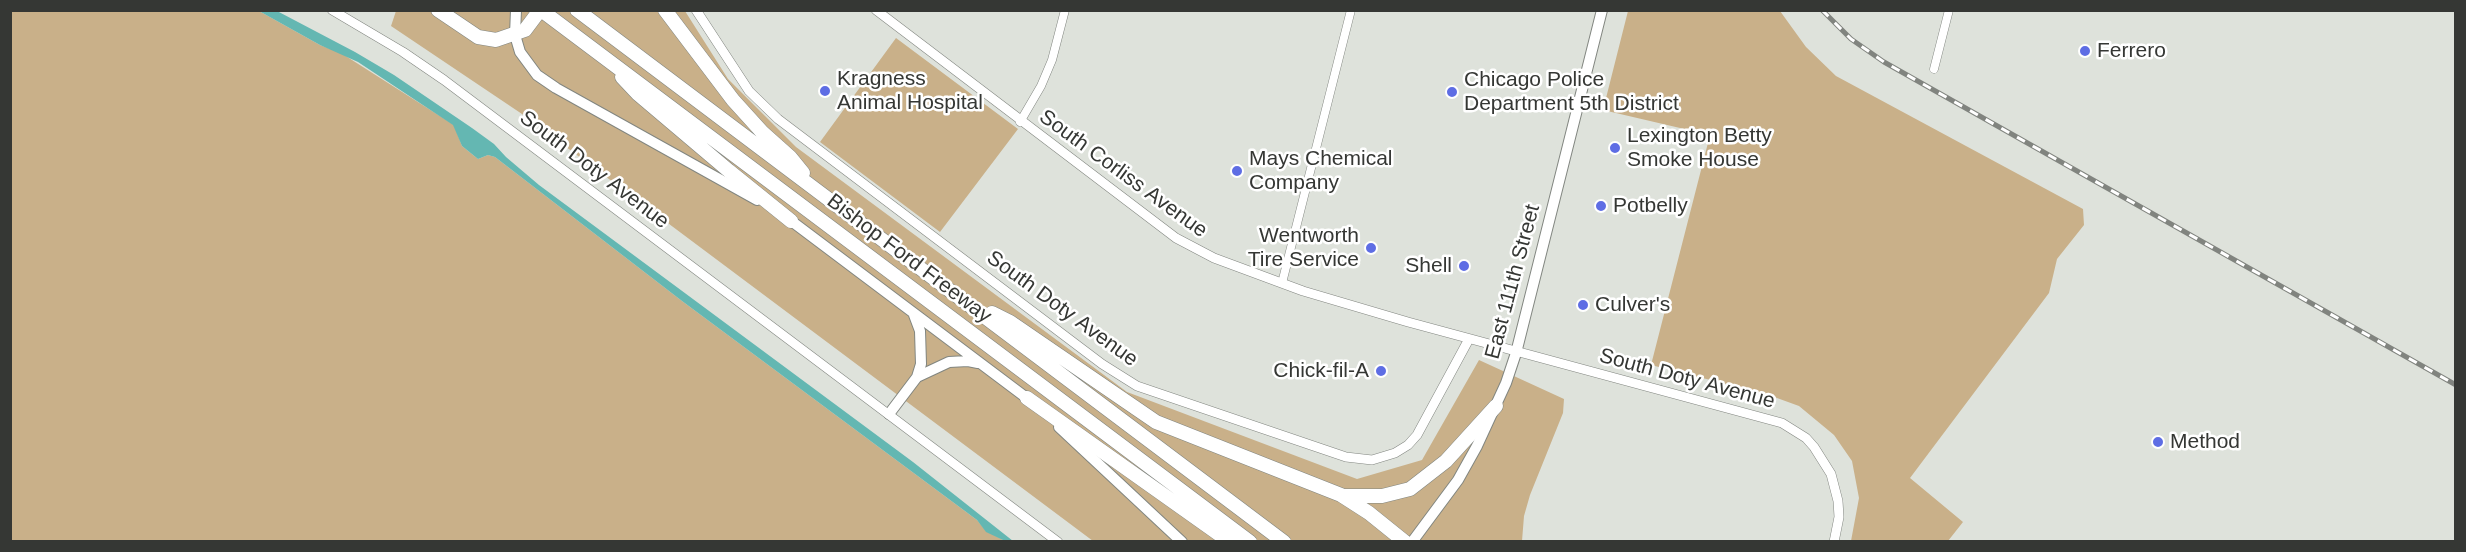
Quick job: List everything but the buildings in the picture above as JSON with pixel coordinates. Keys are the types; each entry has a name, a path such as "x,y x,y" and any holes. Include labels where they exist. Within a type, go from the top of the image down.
{"highway":[{"path":"438,10 478,37 496,40 525,30 538,14"},
{"name":"Bishop Ford Freeway","path":"577,10 1284,542"},
{"path":"665,10 733,100 762,132 790,157 816,189"},
{"name":"Bishop Ford Freeway","path":"538,14 596,50 1250,542"},
{"path":"596,50 638,94 729,171 792,220"},
{"path":"963,300 1010,322 1156,422 1341,495 1369,513 1405,542"},
{"path":"1027,398 1230,542"},
{"path":"1341,495 1382,496 1410,489 1446,461 1497,406"}],"main road":[{"path":"516,10 515,35 520,52 537,75 556,88 792,220 1027,398 1182,542"},
{"name":"East 111th Street","path":"1412,542 1458,480 1497,406 1516,353 1602,10"},
{"path":"889,414 917,377 921,364 922,344 913,313"},
{"path":"917,377 949,362 981,363"}],"street":[{"name":"South Doty Avenue","path":"332,10 403,52 444,80 1058,542"},
{"name":"South Doty Avenue","path":"696,10 749,92 778,119 1102,364 1137,386 1346,457 1372,460 1395,453 1408,445 1417,435 1469,339"},
{"name":"South Corliss Avenue","path":"876,10 1020,122 1176,238 1224,263 1282,283 1516,353"},
{"path":"1020,122 1041,86 1052,60 1065,10"},
{"path":"1282,283 1352,10"},
{"path":"1934,69 1949,10"},
{"name":"South Doty Avenue","path":"1516,353 1763,417 1794,430 1814,447 1831,474 1838,501 1839,517 1834,542"}],"shaded area":[{"path":"10,11 259,11 320,45 341,53 454,125 462,146 478,159 488,155 495,157 682,301 977,520 986,531 1005,541 11,541"},
{"path":"396,11 685,11 728,79 796,147 1127,392 1357,479 1422,460 1479,360 1564,399 1563,413 1530,495 1524,516 1522,541 1093,541 522,114 391,26"},
{"path":"1628,11 1780,11 1806,47 1836,76 2083,209 2084,225 2057,259 2049,293 1910,478 1963,522 1948,541 1851,541 1859,498 1852,461 1834,435 1799,406 1766,394 1651,365 1710,135 1603,110"},
{"path":"896,38 1018,129 940,232 820,142"}],"water":[{"path":"259,11 277,11 355,52 394,75 472,128 494,144 539,185 913,462 1013,541 1005,541 986,532 977,520 682,301 495,157 488,155 478,159 462,146 453,125 358,62 320,45"}],"railway":[{"path":"1822,10 1851,39 1884,62 2456,385"}],"place":[{"name":"Ferrero","path":"2085,51"},
{"name":"Kragness Animal Hospital","path":"825,91"},
{"name":"Chicago Police Department 5th District","path":"1452,92"},
{"name":"Lexington Betty Smoke House","path":"1615,148"},
{"name":"Mays Chemical Company","path":"1237,171"},
{"name":"Potbelly","path":"1601,206"},
{"name":"Wentworth Tire Service","path":"1371,248"},
{"name":"Shell","path":"1464,266"},
{"name":"Culver's","path":"1583,305"},
{"name":"Chick-fil-A","path":"1381,371"},
{"name":"Method","path":"2158,442"}]}
